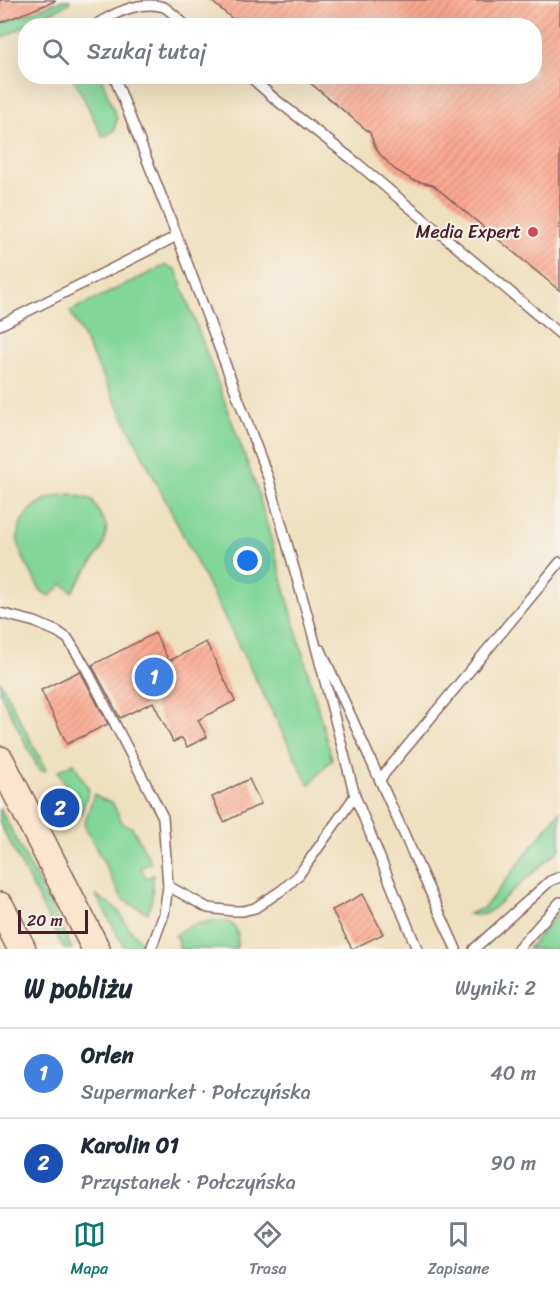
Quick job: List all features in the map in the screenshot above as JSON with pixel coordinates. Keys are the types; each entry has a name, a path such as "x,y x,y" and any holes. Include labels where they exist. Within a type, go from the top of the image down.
{"main road":[{"path":"0,760 96,949"},
{"path":"0,906 22,949"}],"lane":[{"path":"106,18 127,4 153,2 176,18"},
{"path":"117,84 269,480 355,796 417,949"},
{"path":"258,84 357,163 560,334"},
{"path":"0,325 177,236"},
{"path":"380,779 560,562"},
{"path":"0,613 35,622 68,639 86,668 163,817 168,886 164,914 152,949"},
{"path":"311,628 456,949"},
{"path":"168,886 208,908 243,911 255,908 298,876 355,796"},
{"path":"474,949 550,881 560,877"},
{"path":"518,949 560,902"}],"green space":[{"path":"63,0 70,0 69,3 40,18 18,18 18,30 0,39 0,24"},
{"path":"76,84 104,84 117,119 114,131 103,137"},
{"path":"166,265 176,270 258,492 332,759 309,785 70,311"},
{"path":"71,494 92,500 107,527 103,547 72,592 63,584 50,596 38,587 24,559 19,546 19,530 26,516 38,504 53,497"},
{"path":"0,681 45,771 39,770 0,692"},
{"path":"74,763 89,789 81,815 58,771"},
{"path":"94,794 112,802 123,824 132,827 151,862 141,868 146,878 153,875 152,899 148,913 123,900 84,825"},
{"path":"0,808 72,949 64,949 0,823"},
{"path":"560,811 560,849 490,911 479,915 468,914 484,908"},
{"path":"96,895 117,909 130,930 142,943 140,949 125,949"},
{"path":"560,911 560,949 528,949"},
{"path":"212,921 232,924 238,938 236,949 179,949 179,940 175,936 179,932"}],"building":[{"path":"0,0 55,0 55,1 0,23"},
{"path":"210,0 560,0 560,291 433,185 412,180 394,169 379,153 370,133 312,84 542,84 542,18 231,18"},
{"path":"155,633 169,661 206,642 235,701 198,720 207,737 187,747 182,738 173,742 153,702 120,718 92,665"},
{"path":"80,671 108,724 67,744 41,690"},
{"path":"249,779 261,804 224,822 212,797"},
{"path":"363,894 383,934 352,949 332,910"}],"place":[{"name":"Media Expert","path":"533,232"},
{"name":"Orlen","path":"154,677"},
{"name":"Karolin 01","path":"60,808"}]}
